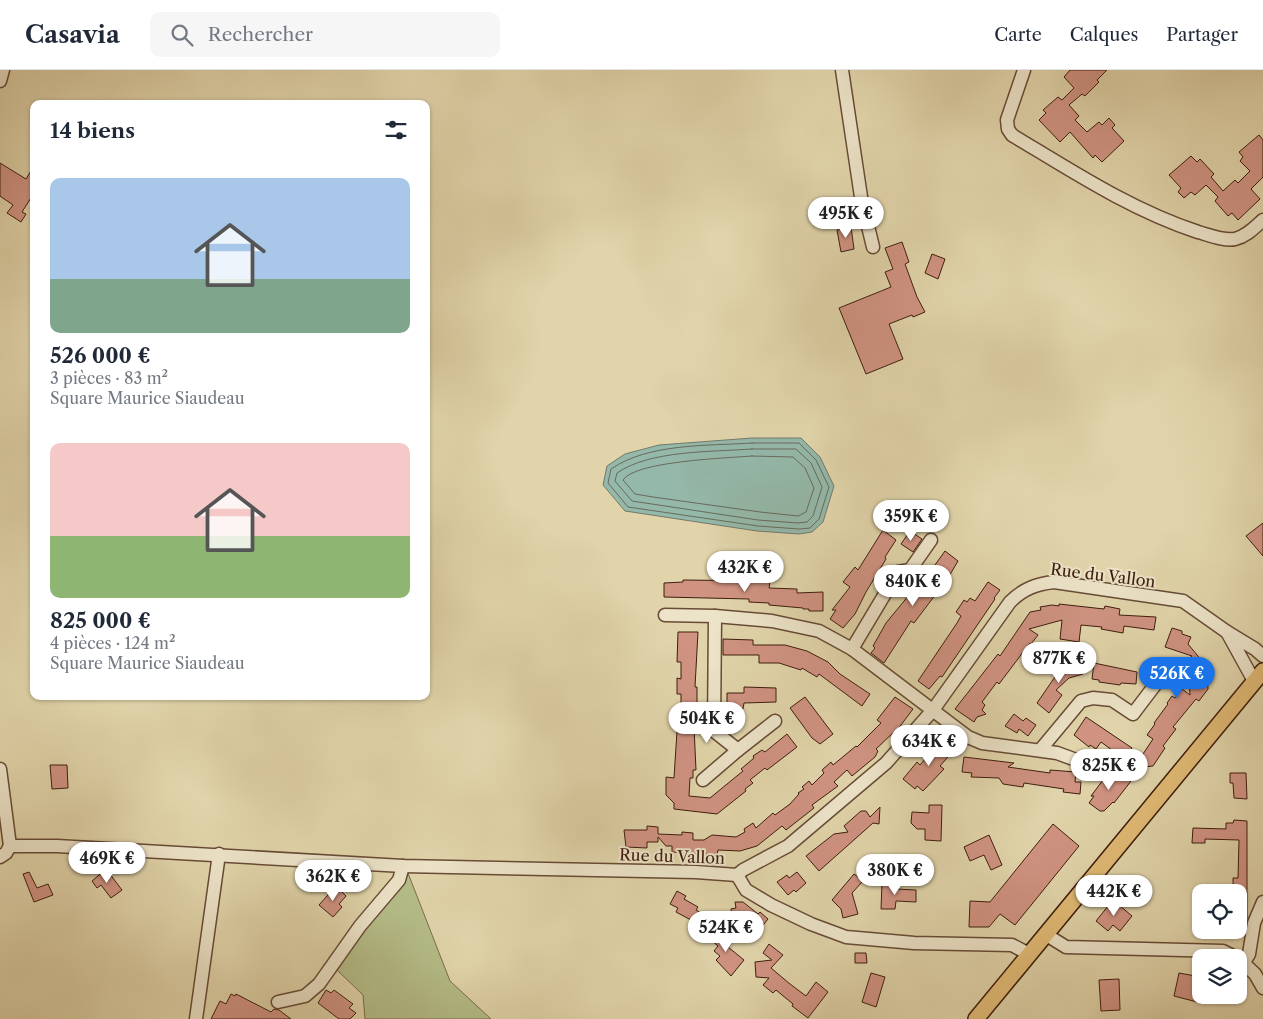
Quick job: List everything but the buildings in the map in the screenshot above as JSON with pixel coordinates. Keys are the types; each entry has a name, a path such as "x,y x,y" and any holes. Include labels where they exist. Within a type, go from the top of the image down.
{"main road":[{"path":"976,1019 1258,676"}],"street":[{"path":"0,82 3,70"},
{"path":"842,70 861,197 873,246"},
{"path":"1024,70 1007,120 1008,129 1012,135 1108,193 1183,227 1213,237 1234,239 1251,231 1263,220"},
{"path":"852,649 898,572 910,570 931,540"},
{"name":"Rue du Vallon","path":"10,846 57,846 219,854 403,866 696,872 737,875 788,846 886,763 933,710 1010,602 1017,595 1038,584 1054,582 1183,601 1263,656"},
{"path":"665,615 715,616 772,621 818,631 852,649 968,737 982,743 1042,749 1087,764"},
{"path":"715,616 714,731 738,750"},
{"name":"Rue du Vallon","path":"1227,632 1258,676"},
{"path":"1042,749 1081,701 1093,698 1112,700 1133,714 1156,685"},
{"path":"703,780 775,721"},
{"path":"0,769 10,846 6,853 0,857"},
{"path":"196,1019 219,854"},
{"path":"278,1002 305,996 319,984 360,926 399,880 403,866"},
{"path":"737,875 746,890 771,905 811,924 846,937 914,943 1012,945 1029,954"},
{"path":"1247,955 1249,954 1254,923 1263,902"},
{"path":"1045,934 1066,947 1192,950"},
{"path":"1247,967 1255,974 1263,988"}],"green space":[{"path":"408,873 450,981 491,1019 365,1019 363,995 336,969"}],"water":[{"path":"752,438 801,438 820,457 834,486 823,522 812,532 799,534 757,531 625,511 603,485 607,466 625,454 659,445"}]}
